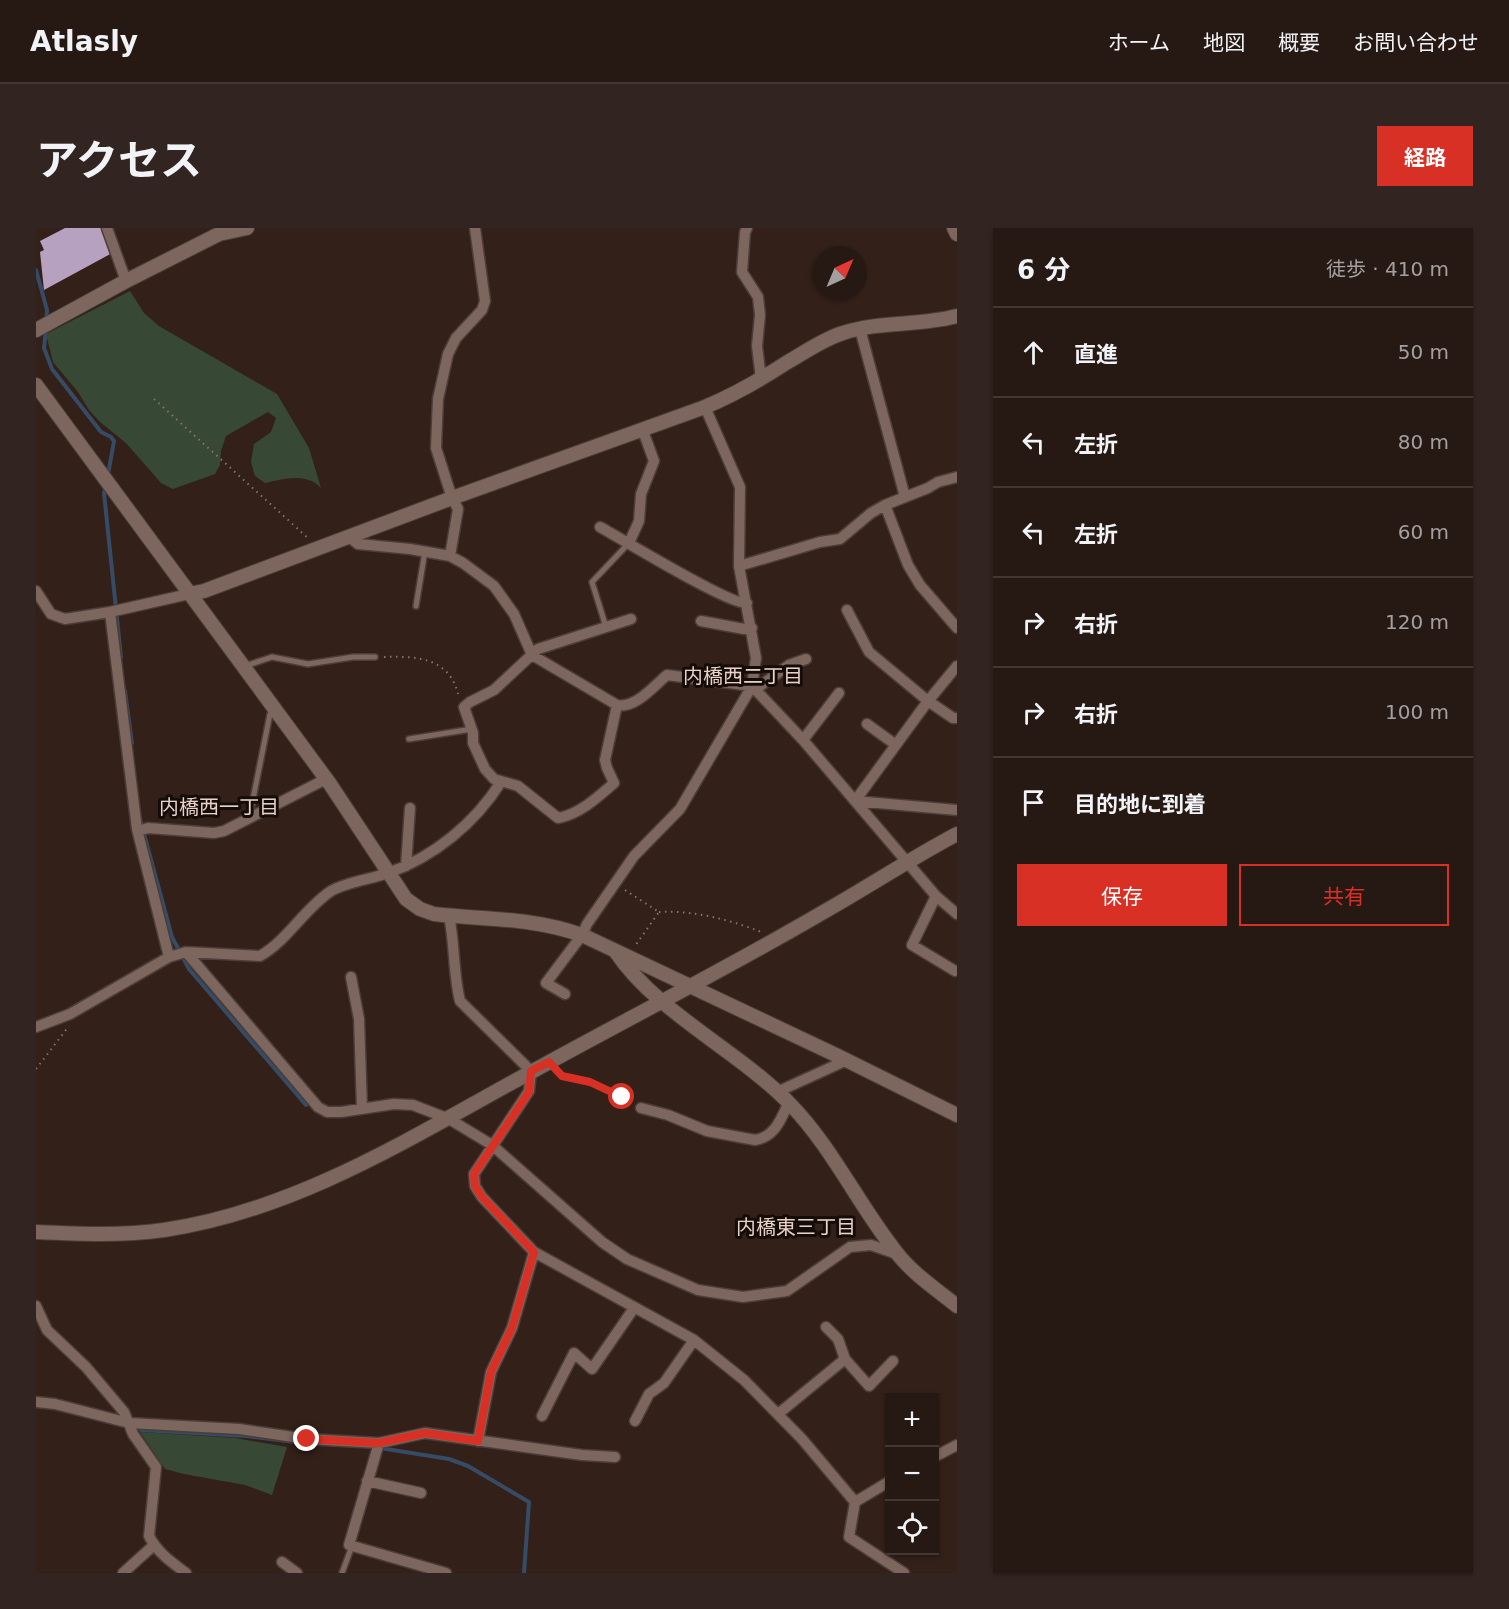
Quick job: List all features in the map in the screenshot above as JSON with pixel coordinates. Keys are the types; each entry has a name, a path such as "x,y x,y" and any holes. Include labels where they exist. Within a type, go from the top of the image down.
{"street":[{"path":"107,228 126,281"},
{"path":"36,330 219,234 247,228"},
{"path":"450,556 458,509 452,498 436,448 438,399 444,368 456,338 482,310 485,301 475,228"},
{"path":"747,228 741,262 742,272 758,297 760,315 757,346 761,379"},
{"path":"954,228 957,234"},
{"path":"36,591 51,614 65,619 110,612 204,591 452,498 705,407 739,393 813,347 841,333 893,323 944,320 957,316"},
{"path":"860,329 905,497"},
{"path":"36,385 326,778 406,899 420,909 434,914 525,920 559,927 582,935 847,1060 957,1115"},
{"path":"705,407 740,487 739,566 756,658 754,687"},
{"path":"629,543 639,521 641,494 654,461 643,431"},
{"path":"739,566 820,542 840,539 871,513 885,505 938,482 957,477"},
{"path":"885,505 908,565 920,585 957,628"},
{"path":"600,526 722,595 741,604 747,603"},
{"path":"349,537 358,544 425,551 450,556 463,563 494,586 514,614 532,655 617,705 624,707 635,701 667,675 754,687 803,740 905,862 936,896 957,914"},
{"path":"847,610 868,652 928,700 953,718 957,718"},
{"path":"110,612 138,831 170,957"},
{"path":"617,705 606,760 614,783 587,805 567,817 558,818 518,786 494,779 486,769 473,743 472,729 464,707 494,690 538,649 632,619"},
{"path":"701,621 744,629 752,628"},
{"path":"565,994 546,983 582,935 634,856 680,809 754,687 789,665 806,659"},
{"path":"855,801 928,700 957,666"},
{"path":"803,740 839,693"},
{"path":"867,723 896,745"},
{"path":"138,831 148,828 224,831 326,778"},
{"path":"36,1027 76,1011 170,957 186,952 260,956 270,950 306,911 333,890 406,866 458,834 482,808 501,782"},
{"path":"855,801 957,810"},
{"path":"406,866 410,808"},
{"path":"36,1232 84,1234 162,1230 241,1213 359,1166 449,1119 531,1071 663,1002 823,913 905,862 957,834"},
{"path":"936,896 912,945 956,971"},
{"path":"448,916 452,930 460,1000 531,1071 529,1092 474,1174 475,1186 482,1197 534,1252 694,1340 744,1380 778,1414 855,1502"},
{"path":"615,951 626,968 663,1002 789,1102 825,1148 897,1254 957,1306"},
{"path":"186,952 318,1107 327,1112 341,1112 394,1104 413,1106 449,1119 492,1145 602,1242 627,1259 698,1290 743,1297 787,1291 850,1247 872,1245 897,1254"},
{"path":"351,977 359,1019 362,1109"},
{"path":"777,1092 847,1060"},
{"path":"641,1108 668,1115 707,1131 755,1140 763,1139 774,1131 789,1102"},
{"path":"478,1441 491,1372 512,1328 534,1252"},
{"path":"36,1306 47,1330 86,1367 124,1412 156,1467 149,1536 154,1545 186,1573"},
{"path":"542,1416 574,1353 592,1369 634,1308"},
{"path":"826,1327 838,1339 845,1359 869,1386 893,1361"},
{"path":"636,1421 649,1394 664,1383 694,1340"},
{"path":"778,1414 845,1359"},
{"path":"36,1402 56,1404 129,1423 239,1429 296,1438 379,1443 425,1433 582,1455 615,1457"},
{"path":"379,1443 349,1545 446,1573"},
{"path":"939,1454 957,1445"},
{"path":"367,1481 421,1493"},
{"path":"885,1484 855,1502 849,1537 904,1573"},
{"path":"123,1573 154,1545"},
{"path":"282,1562 297,1573"}],"lane":[{"path":"606,627 592,582 629,543"},
{"path":"416,606 425,551"},
{"path":"244,667 272,657 308,664 353,657 375,657"},
{"path":"251,817 270,714 275,710"},
{"path":"409,739 472,729"},
{"path":"342,1573 352,1546"}],"path":[{"path":"154,399 319,548"},
{"path":"375,657 407,656 436,663 451,676 464,707"},
{"path":"615,883 658,912 672,911 722,920 765,933 772,941"},
{"path":"628,957 658,912"},
{"path":"36,1069 72,1022 76,1011"},
{"path":"549,1062 562,1076 590,1082 641,1108"}],"green space":[{"path":"130,291 144,313 159,326 277,394 309,448 321,488 302,478 265,483 255,476 251,462 254,444 271,432 276,418 268,412 226,436 221,451 220,465 215,474 173,489 161,483 126,443 100,422 53,362 46,334"},
{"path":"140,1432 235,1438 287,1447 272,1495 245,1485 165,1469"}],"building":[{"path":"65,228 101,228 114,252 44,290 40,252 44,250 40,241"}],"waterway":[{"path":"36,270 47,310 46,321"},
{"path":"46,329 44,348 52,369 101,432 114,441 108,475"},
{"path":"106,485 104,493 121,657"},
{"path":"125,691 132,743"},
{"path":"140,819 172,937 189,969 306,1105"},
{"path":"141,1430 246,1436 303,1443"},
{"path":"380,1448 449,1459 468,1466 529,1502 524,1573"}],"district":[{"name":"内橋西二丁目","path":"743,676"},
{"name":"内橋西一丁目","path":"219,807"},
{"name":"内橋東三丁目","path":"796,1227"}],"route":[{"path":"307,1439 379,1443 425,1433 478,1441 491,1372 512,1328 534,1252 482,1197 475,1186 474,1174 529,1092 531,1071 549,1062 562,1076 590,1082 622,1097"}]}
